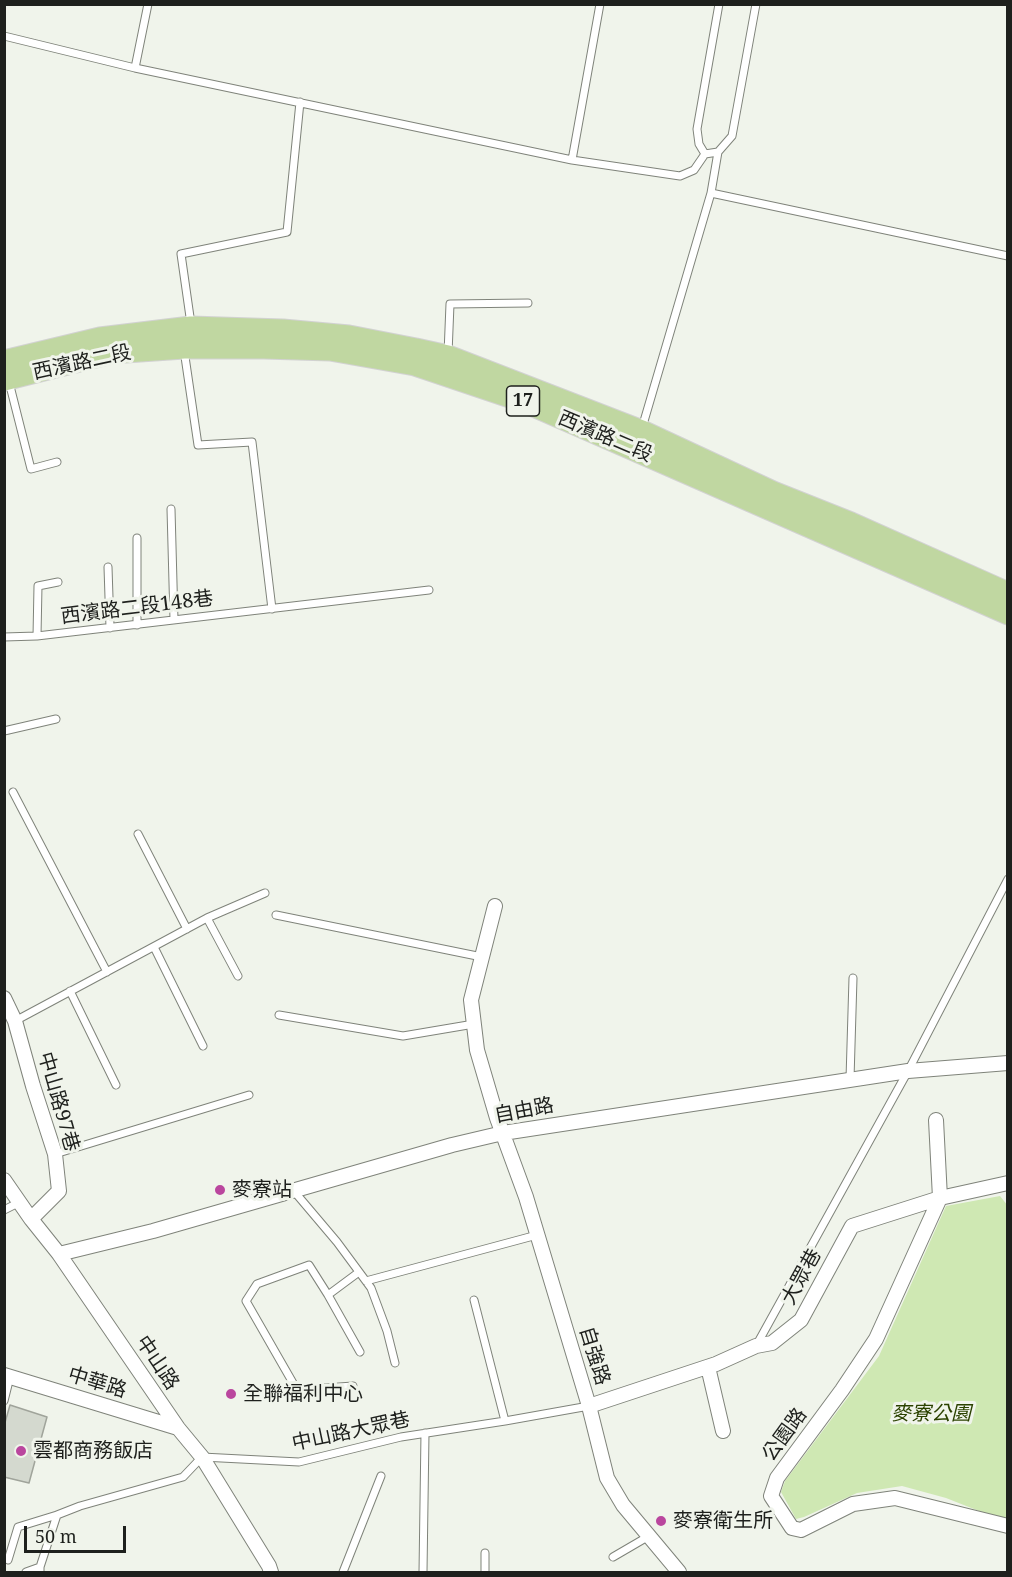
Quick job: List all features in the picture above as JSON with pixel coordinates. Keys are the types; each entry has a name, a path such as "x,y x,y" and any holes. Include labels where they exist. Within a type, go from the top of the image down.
{"main road":[{"name":"西濱路二段","path":"6,373 100,338 191,327 283,330 349,336 416,348 448,356 638,440 1008,614"},
{"name":"西濱路二段","path":"6,373 111,353 184,348 330,350 415,365 638,440 851,524 1008,593"}],"street":[{"name":"自強路","path":"495,906 471,1000 477,1050 502,1133 526,1197 589,1406 607,1478 623,1505 679,1572"},
{"name":"中山路97巷","path":"4,998 15,1021 55,1154 58,1191 31,1220"},
{"name":"自由路","path":"59,1254 153,1231 452,1145 502,1133 908,1071 1008,1063"},
{"path":"936,1120 940,1198 1008,1183"},
{"name":"中山路","path":"4,1180 31,1220 59,1254 177,1428 202,1457 271,1572"},
{"name":"大眾巷","path":"589,1406 708,1367 756,1346 772,1343 801,1320 852,1226 940,1198"},
{"name":"公園路","path":"940,1198 876,1339 842,1390 777,1478 771,1496 792,1528 801,1530 853,1504 895,1498 1008,1526"},
{"path":"708,1367 723,1431"},
{"name":"中華路","path":"7,1376 177,1428"}],"lane":[{"path":"135,68 148,4"},
{"path":"572,159 600,4"},
{"path":"705,154 699,144 697,129 719,4"},
{"path":"638,440 711,193 718,152 732,136 756,4"},
{"path":"4,36 135,68 572,159 680,176 694,170 705,154 718,152"},
{"path":"191,327 182,254 287,232 300,102"},
{"path":"711,193 1008,256"},
{"path":"448,356 450,304 528,303"},
{"path":"184,348 198,445 252,442 272,609"},
{"path":"6,373 31,469 57,462"},
{"path":"171,509 174,620"},
{"path":"137,538 137,625"},
{"path":"108,567 110,628"},
{"path":"37,636 38,586 57,582"},
{"name":"西濱路二段148巷","path":"4,637 110,628 429,590"},
{"path":"4,731 56,719"},
{"path":"14,792 107,972"},
{"path":"138,834 187,929"},
{"path":"756,1346 908,1071 1008,879"},
{"path":"15,1021 207,918 265,893"},
{"path":"276,915 482,957"},
{"path":"207,918 238,976"},
{"path":"154,947 203,1046"},
{"path":"850,1080 853,978"},
{"path":"70,991 116,1084"},
{"path":"279,1015 403,1036 474,1024"},
{"path":"55,1154 249,1095"},
{"path":"293,1190 338,1242 366,1281 387,1331 395,1363"},
{"path":"4,1210 20,1202"},
{"path":"366,1281 537,1235"},
{"path":"353,1386 297,1390 246,1301 258,1284 309,1265 360,1352"},
{"path":"328,1295 359,1272"},
{"path":"474,1300 505,1421"},
{"path":"4,1401 7,1376"},
{"name":"中山路大眾巷","path":"202,1457 298,1462 401,1437 589,1406"},
{"path":"423,1572 425,1433"},
{"path":"8,1560 18,1527 80,1506 183,1478 202,1457"},
{"path":"344,1572 381,1476"},
{"path":"26,1572 40,1570 57,1515"},
{"path":"612,1557 649,1536"},
{"path":"485,1553 485,1572"}],"green space":[{"name":"麥寮公園","path":"1000,1196 1008,1206 1007,1522 946,1498 902,1486 857,1493 796,1519 781,1492 785,1481 879,1356 946,1206"}],"building":[{"name":"雲都商務飯店","path":"10,1405 47,1417 29,1483 4,1477 4,1426"}],"place":[{"name":"麥寮站","path":"220,1190"},
{"name":"全聯福利中心","path":"231,1394"},
{"name":"雲都商務飯店","path":"21,1451"},
{"name":"麥寮衛生所","path":"661,1521"}]}
